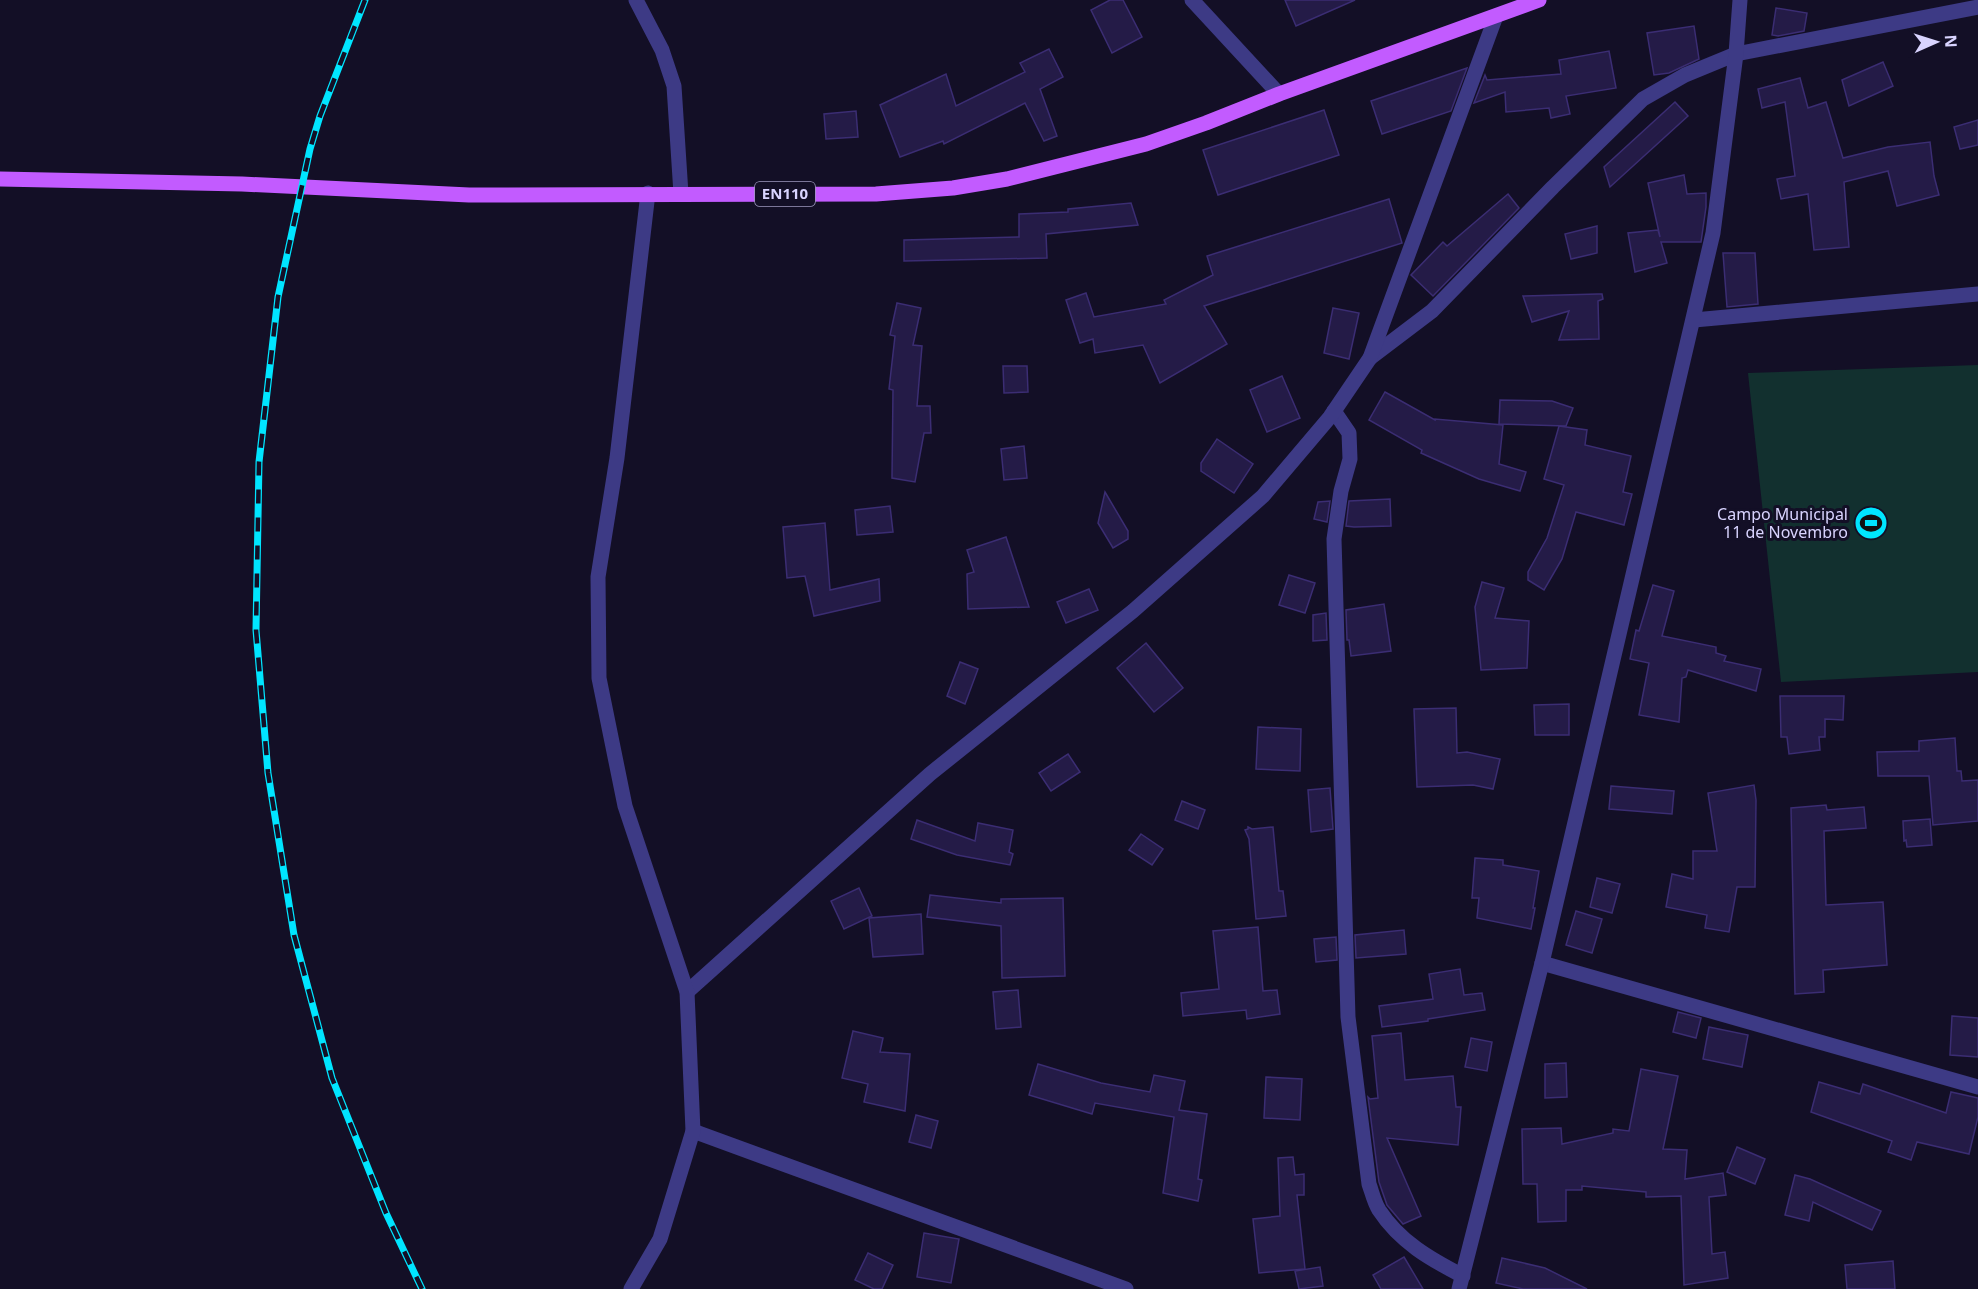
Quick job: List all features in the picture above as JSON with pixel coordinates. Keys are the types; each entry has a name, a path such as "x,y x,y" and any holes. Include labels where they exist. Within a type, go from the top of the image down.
{"main road":[{"name":"EN110","path":"0,179 242,184 469,195 876,194 953,188 1007,179 1146,144 1539,0"}],"street":[{"path":"636,0 662,50 674,86 681,194"},
{"path":"1192,0 1279,94"},
{"path":"1334,411 1348,433 1350,459 1341,491 1334,539 1348,1017 1369,1184 1378,1208 1396,1233 1461,1282 1542,963 1713,233 1736,54 1740,0"},
{"path":"1370,358 1432,311 1643,99 1685,75 1736,54 1978,7"},
{"path":"687,992 930,774 1133,610 1263,496 1334,411 1370,358 1496,16"},
{"path":"631,1289 660,1239 693,1131 687,992 625,806 599,678 598,577 616,458 648,193"},
{"path":"1694,320 1978,294"},
{"path":"1542,963 1978,1087"},
{"path":"693,1131 1126,1289"}],"green space":[{"name":"Campo Municipal 11 de Novembro","path":"1978,365 1978,672 1781,682 1748,373"}],"building":[{"path":"1110,0 1123,0 1142,37 1112,53 1091,10"},
{"path":"1285,0 1355,0 1296,26"},
{"path":"1776,8 1807,13 1804,31 1772,35"},
{"path":"1694,26 1699,59 1669,73 1654,75 1647,33"},
{"path":"1049,49 1063,77 1040,89 1057,136 1044,141 1025,103 944,144 943,141 900,157 880,105 946,74 956,106 1025,72 1020,63"},
{"path":"1609,51 1616,88 1566,96 1570,114 1551,118 1549,108 1506,112 1505,92 1474,103 1485,75 1487,80 1561,74 1559,60"},
{"path":"1883,62 1893,86 1849,106 1842,80"},
{"path":"1467,68 1451,111 1382,134 1371,101"},
{"path":"1800,78 1808,108 1826,102 1843,158 1888,147 1930,142 1939,195 1897,206 1888,171 1844,182 1849,247 1814,250 1808,194 1781,199 1777,179 1795,176 1785,102 1762,108 1758,89"},
{"path":"1675,102 1688,116 1610,187 1604,167"},
{"path":"1324,110 1339,155 1218,195 1203,150"},
{"path":"856,111 858,137 826,139 824,114"},
{"path":"1978,120 1978,145 1960,149 1954,127"},
{"path":"1684,175 1687,194 1706,193 1701,242 1661,242 1667,263 1635,272 1628,233 1658,230 1660,237 1648,183"},
{"path":"1508,194 1519,208 1433,296 1411,275 1443,242 1447,246"},
{"path":"1389,199 1402,243 1204,306 1227,344 1160,383 1143,345 1095,353 1093,339 1080,343 1066,300 1086,293 1094,317 1166,304 1164,300 1213,275 1207,256"},
{"path":"1131,203 1138,225 1046,234 1047,258 904,261 904,240 1019,237 1019,214 1068,212 1068,209"},
{"path":"1597,226 1597,253 1571,259 1565,234"},
{"path":"1723,253 1755,253 1758,304 1727,307"},
{"path":"1602,294 1603,299 1598,301 1599,339 1559,340 1569,311 1532,322 1523,296"},
{"path":"897,303 921,308 913,345 922,346 917,406 930,406 931,433 924,433 915,482 892,478 893,390 889,389 895,336 890,335"},
{"path":"1333,308 1359,313 1349,359 1324,353"},
{"path":"1003,366 1027,366 1028,392 1004,393"},
{"path":"1282,376 1300,418 1267,432 1250,390"},
{"path":"1385,392 1435,420 1503,425 1499,464 1526,472 1520,491 1479,479 1421,453 1422,450 1369,420"},
{"path":"1500,400 1552,401 1573,408 1566,426 1499,424"},
{"path":"1559,426 1587,430 1585,445 1631,456 1623,492 1632,494 1624,525 1576,512 1562,559 1544,590 1528,580 1528,572 1547,538 1564,485 1544,479"},
{"path":"1217,439 1253,464 1234,493 1201,471 1201,463"},
{"path":"1024,446 1027,478 1004,480 1001,449"},
{"path":"1105,492 1128,531 1128,539 1113,548 1098,523"},
{"path":"1390,499 1391,526 1346,526 1349,501"},
{"path":"1330,501 1327,522 1314,519 1318,502"},
{"path":"890,506 893,532 857,535 855,510"},
{"path":"825,523 830,590 879,579 880,601 814,616 805,576 787,578 783,527"},
{"path":"1006,537 1029,607 968,609 967,574 974,572 967,550"},
{"path":"1289,575 1315,583 1305,613 1279,605"},
{"path":"1482,582 1504,588 1495,618 1529,621 1527,668 1481,670 1475,607"},
{"path":"1653,585 1674,591 1662,636 1716,647 1716,653 1726,656 1724,661 1761,669 1756,691 1688,670 1686,677 1682,678 1679,722 1639,715 1649,663 1630,659 1636,630 1639,631"},
{"path":"1089,589 1098,610 1066,623 1057,602"},
{"path":"1384,604 1391,651 1351,656 1349,640 1347,640 1346,610"},
{"path":"1326,613 1327,640 1313,641 1313,615"},
{"path":"1146,643 1183,688 1154,712 1117,668"},
{"path":"960,662 978,669 965,704 947,696"},
{"path":"1780,696 1844,696 1843,720 1825,719 1825,737 1819,737 1820,750 1789,754 1787,737 1781,737"},
{"path":"1569,704 1569,735 1535,735 1534,705"},
{"path":"1456,708 1457,753 1467,752 1500,759 1493,789 1473,785 1417,787 1414,709"},
{"path":"1258,727 1301,729 1300,771 1256,769"},
{"path":"1955,738 1957,771 1961,771 1962,781 1978,780 1978,821 1933,825 1929,776 1878,776 1877,752 1919,751 1919,741"},
{"path":"1068,754 1080,772 1051,791 1039,773"},
{"path":"1754,785 1756,800 1755,887 1737,887 1729,932 1705,928 1707,915 1666,907 1672,874 1693,879 1693,851 1717,851 1708,793"},
{"path":"1611,786 1674,791 1672,814 1609,809"},
{"path":"1330,788 1333,829 1311,832 1308,790"},
{"path":"1182,801 1205,810 1198,829 1175,820"},
{"path":"1826,805 1827,810 1864,807 1866,828 1824,831 1826,905 1883,902 1887,965 1823,970 1824,992 1795,994 1791,808"},
{"path":"1930,819 1932,845 1907,847 1906,840 1904,841 1903,821"},
{"path":"917,820 975,841 978,823 1013,830 1009,852 1013,854 1010,865 957,855 911,839"},
{"path":"1248,827 1252,829 1273,827 1279,891 1283,891 1286,916 1256,919 1249,839 1245,830"},
{"path":"1141,834 1163,849 1152,865 1129,850"},
{"path":"1475,858 1503,860 1503,865 1539,871 1531,929 1477,918 1479,898 1472,898"},
{"path":"1597,878 1620,884 1612,913 1590,907"},
{"path":"859,888 872,916 844,929 831,901"},
{"path":"930,895 1001,903 1001,899 1063,898 1065,976 1002,978 1001,926 927,917"},
{"path":"1576,911 1602,919 1592,953 1566,945"},
{"path":"921,914 923,954 873,957 869,918"},
{"path":"1258,927 1263,991 1277,990 1280,1014 1247,1019 1246,1010 1183,1016 1181,993 1219,989 1213,931"},
{"path":"1404,930 1406,954 1356,958 1355,935"},
{"path":"1336,937 1337,960 1316,962 1314,939"},
{"path":"1460,969 1464,995 1482,993 1485,1010 1382,1027 1379,1006 1433,999 1429,974"},
{"path":"1018,990 1021,1027 996,1029 993,992"},
{"path":"1678,1012 1701,1018 1696,1038 1673,1032"},
{"path":"1952,1016 1978,1018 1978,1057 1950,1055"},
{"path":"1709,1027 1748,1035 1742,1067 1703,1059"},
{"path":"853,1031 883,1038 880,1052 910,1054 905,1111 864,1102 868,1084 842,1078"},
{"path":"1401,1033 1405,1080 1453,1076 1456,1107 1461,1107 1458,1145 1387,1138 1421,1216 1403,1224 1387,1205 1379,1182 1368,1097 1378,1098 1372,1036"},
{"path":"1471,1038 1492,1042 1487,1071 1465,1067"},
{"path":"1566,1063 1567,1097 1545,1098 1545,1064"},
{"path":"1038,1064 1101,1083 1150,1092 1154,1075 1185,1081 1179,1110 1207,1114 1198,1179 1202,1180 1198,1201 1163,1193 1174,1117 1095,1103 1092,1114 1029,1095"},
{"path":"1641,1069 1678,1076 1663,1149 1687,1150 1685,1179 1723,1173 1726,1195 1709,1197 1712,1254 1725,1252 1728,1278 1684,1285 1681,1196 1646,1197 1646,1192 1582,1186 1582,1190 1566,1190 1566,1221 1538,1222 1537,1184 1523,1184 1522,1129 1561,1128 1562,1144 1613,1133 1613,1129 1629,1131"},
{"path":"1266,1077 1302,1079 1300,1120 1264,1118"},
{"path":"1819,1082 1860,1094 1863,1084 1946,1113 1951,1092 1978,1098 1978,1117 1969,1154 1917,1142 1911,1160 1888,1152 1892,1141 1811,1112"},
{"path":"916,1115 938,1121 931,1148 909,1142"},
{"path":"1737,1147 1765,1159 1755,1184 1727,1172"},
{"path":"1293,1157 1295,1175 1304,1174 1304,1195 1297,1195 1305,1269 1259,1273 1253,1219 1280,1216 1278,1158"},
{"path":"1795,1175 1810,1179 1881,1211 1872,1230 1813,1202 1809,1221 1785,1215"},
{"path":"924,1233 959,1239 951,1283 917,1277"},
{"path":"868,1253 893,1265 882,1289 874,1289 855,1280"},
{"path":"1404,1257 1423,1289 1381,1289 1373,1275"},
{"path":"1502,1258 1545,1268 1587,1289 1523,1289 1496,1283"},
{"path":"1893,1261 1895,1289 1847,1289 1845,1265"},
{"path":"1320,1267 1323,1286 1299,1289 1295,1271"}],"railway":[{"path":"365,0 320,116 310,149 278,297 259,462 256,630 268,773 294,935 332,1078 386,1213 422,1289"}],"place":[{"name":"Campo Municipal 11 de Novembro","path":"1871,523"}]}
